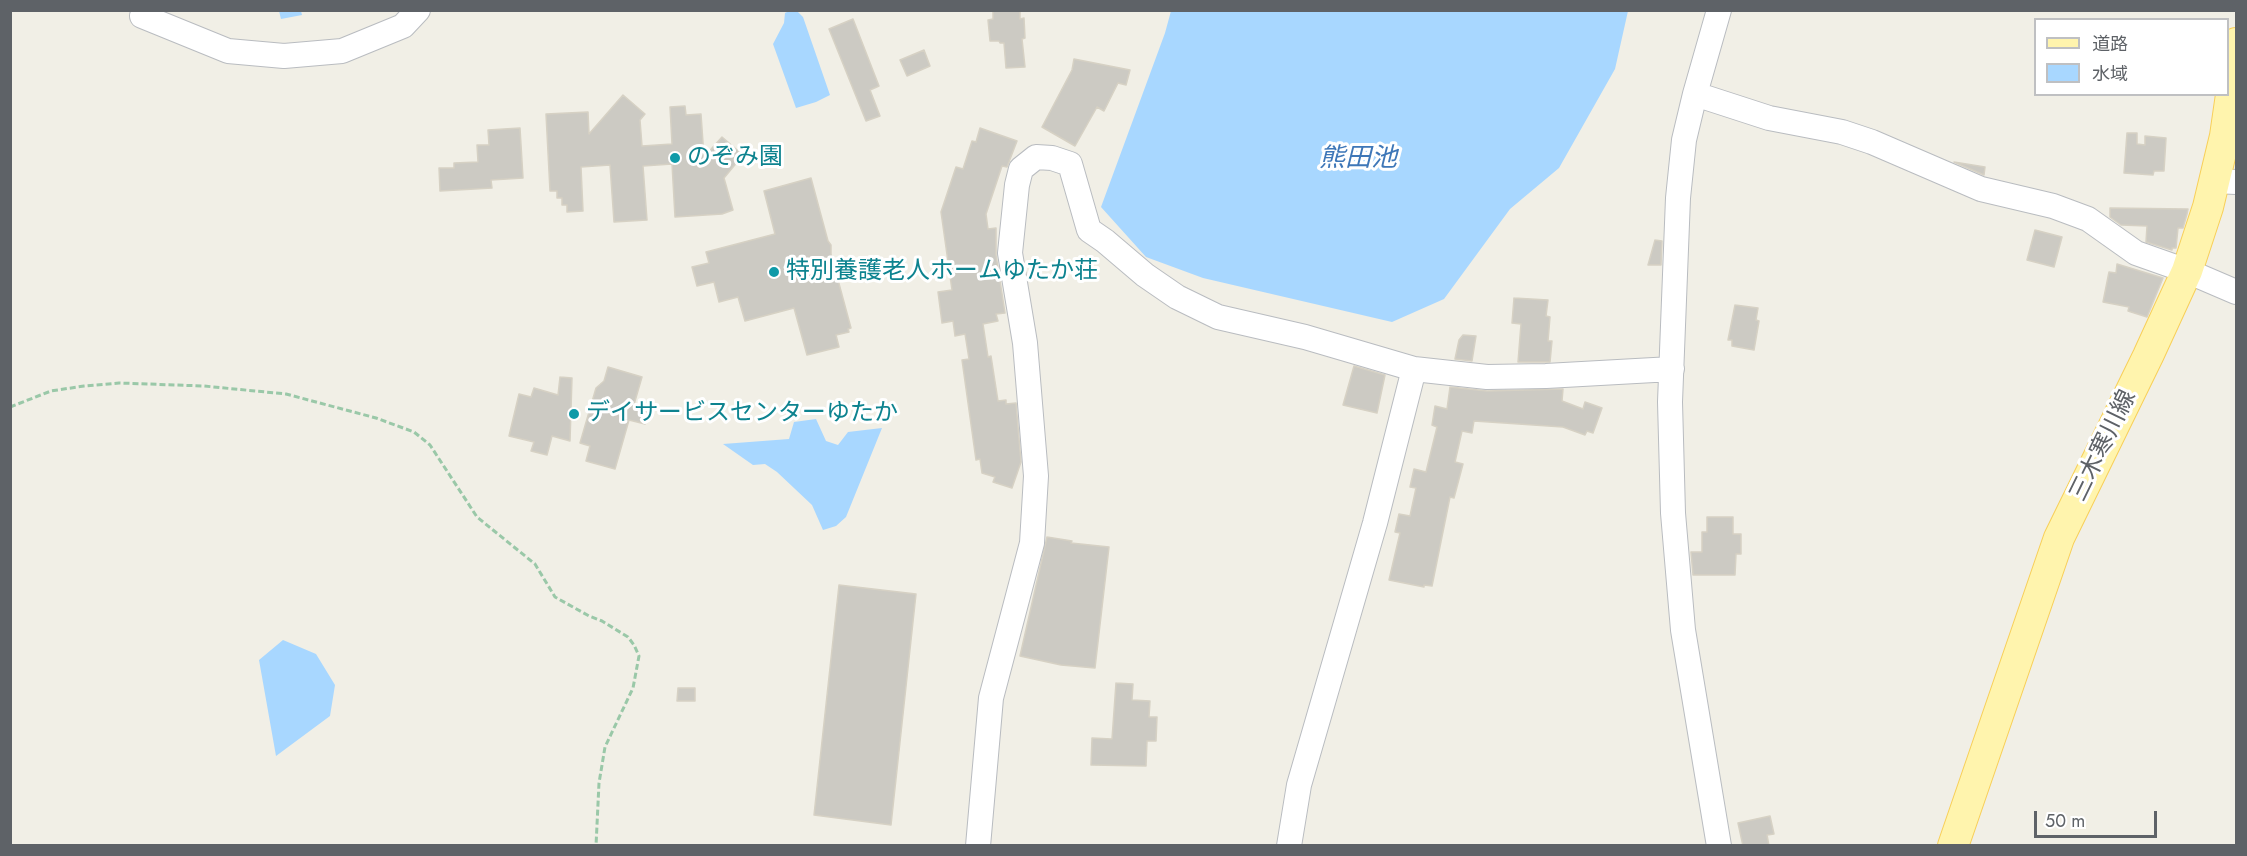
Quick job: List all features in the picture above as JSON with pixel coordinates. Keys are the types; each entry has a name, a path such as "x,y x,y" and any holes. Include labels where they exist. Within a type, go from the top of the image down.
{"main road":[{"name":"三木寒川線","path":"1953,846 2059,538 2187,271 2208,207 2225,181 2225,136 2236,43"}],"street":[{"path":"142,16 228,51 284,56 342,51 402,26 418,10"},
{"path":"1719,10 1684,140 1678,198 1670,402 1673,513 1683,630 1719,846"},
{"path":"1695,94 1769,118 1842,132 1872,142 1981,189 2053,206 2088,219 2136,253 2236,292"},
{"path":"978,846 991,698 1032,543 1036,476 1025,343 1010,253 1017,185 1021,169 1036,157 1052,158 1070,164 1089,230 1145,275 1177,297 1218,317 1283,331 1414,369 1486,377 1672,369"},
{"path":"1288,846 1299,785 1375,524 1414,369"}],"path":[{"path":"10,407 51,391 84,386 119,383 204,386 286,394 376,418 414,432 430,445 477,517 535,564 555,597 628,637 639,656 633,688 605,747 599,783 596,846"}],"water":[{"name":"熊田池","path":"1171,10 1628,11 1615,69 1559,168 1510,209 1444,299 1392,322 1203,278 1146,257 1101,207 1165,33"},
{"path":"279,11 301,11 302,15 281,19"},
{"path":"797,11 803,17 830,95 796,108 773,44 784,23 785,13"},
{"path":"816,419 826,441 838,445 848,432 882,428 846,517 836,526 823,530 812,505 777,472 765,464 753,465 723,444 789,439 794,422"},
{"path":"283,640 316,654 335,685 330,716 276,756 259,660"}],"building":[{"path":"993,10 1020,10 1020,19 1024,18 1025,38 1022,39 1025,67 1006,68 1004,43 990,41 988,20 993,19"},
{"path":"853,19 879,86 870,90 880,116 866,121 829,29"},
{"path":"924,50 930,66 907,76 900,60"},
{"path":"1074,59 1130,70 1126,85 1118,83 1104,111 1097,107 1075,146 1042,127 1072,70"},
{"name":"のぞみ園","path":"623,95 645,114 640,120 642,146 672,144 670,107 685,106 686,115 701,114 704,157 722,137 743,155 724,178 733,210 722,214 675,217 672,164 643,166 647,220 614,222 610,165 581,167 583,211 567,212 567,205 562,205 562,198 557,198 557,191 550,191 546,114 588,112 589,134"},
{"path":"520,128 523,178 491,180 492,188 440,191 439,168 454,168 454,163 478,162 477,145 489,145 488,130"},
{"path":"980,128 1017,141 1007,167 1002,166 986,214 988,229 996,228 996,255 1005,313 996,314 998,321 983,324 998,401 1006,400 1006,404 1016,403 1021,462 1012,488 993,482 995,477 982,473 980,459 976,460 962,360 969,359 965,334 955,336 953,321 942,323 938,292 952,290 941,212 956,167 963,169 972,141 976,142"},
{"path":"2127,133 2137,133 2137,144 2145,145 2145,136 2166,138 2164,171 2154,171 2153,175 2124,173"},
{"path":"1954,162 1985,167 1984,175"},
{"name":"特別養護老人ホームゆたか荘","path":"811,178 831,245 831,254 851,328 848,329 849,332 836,335 839,347 807,355 794,308 745,321 738,297 719,302 714,282 697,286 692,267 709,263 706,252 775,234 764,191"},
{"path":"2110,208 2188,209 2183,228 2178,228 2176,248 2172,250 2146,242 2147,226 2121,225 2110,217"},
{"path":"2035,230 2062,237 2054,267 2027,260"},
{"path":"1655,240 1662,241 1661,265 1648,265"},
{"path":"2117,264 2163,278 2147,317 2128,311 2129,307 2103,302 2109,272 2116,273"},
{"path":"1514,298 1548,300 1546,316 1550,317 1548,341 1552,341 1550,362 1518,362 1521,324 1512,323"},
{"path":"1735,305 1758,308 1756,320 1759,321 1754,350 1732,346 1732,340 1728,340"},
{"path":"1463,335 1476,336 1472,361 1455,359 1459,340"},
{"path":"1354,366 1385,375 1377,413 1343,405"},
{"path":"608,367 642,377 633,408 648,412 645,424 629,420 615,469 586,461 590,446 580,443 596,388 604,381"},
{"path":"560,377 572,378 570,441 552,436 547,455 531,451 534,442 509,436 519,394 531,397 534,388 558,395"},
{"path":"1450,387 1487,391 1563,389 1562,401 1583,409 1585,402 1602,408 1593,433 1587,431 1585,435 1563,427 1474,421 1472,433 1462,431 1455,462 1463,464 1454,498 1450,497 1432,586 1424,585 1424,587 1389,580 1400,533 1395,532 1399,514 1410,516 1416,488 1410,487 1414,469 1426,472 1437,427 1432,425 1435,406 1447,409"},
{"path":"1707,517 1733,517 1733,534 1741,534 1741,554 1736,554 1735,575 1693,575 1691,552 1702,552 1702,532 1707,532"},
{"path":"1047,537 1072,541 1071,543 1109,547 1095,668 1061,665 1020,656"},
{"path":"839,585 916,594 891,825 814,815"},
{"path":"1116,683 1133,684 1132,700 1150,701 1149,717 1157,717 1156,741 1147,741 1146,766 1091,765 1092,738 1112,739"},
{"path":"678,688 695,688 695,701 677,701"},
{"path":"1770,816 1774,834 1767,835 1769,846 1743,846 1738,823"}],"place":[{"name":"のぞみ園","path":"675,158"},
{"name":"特別養護老人ホームゆたか荘","path":"774,272"},
{"name":"デイサービスセンターゆたか","path":"574,414"}]}
